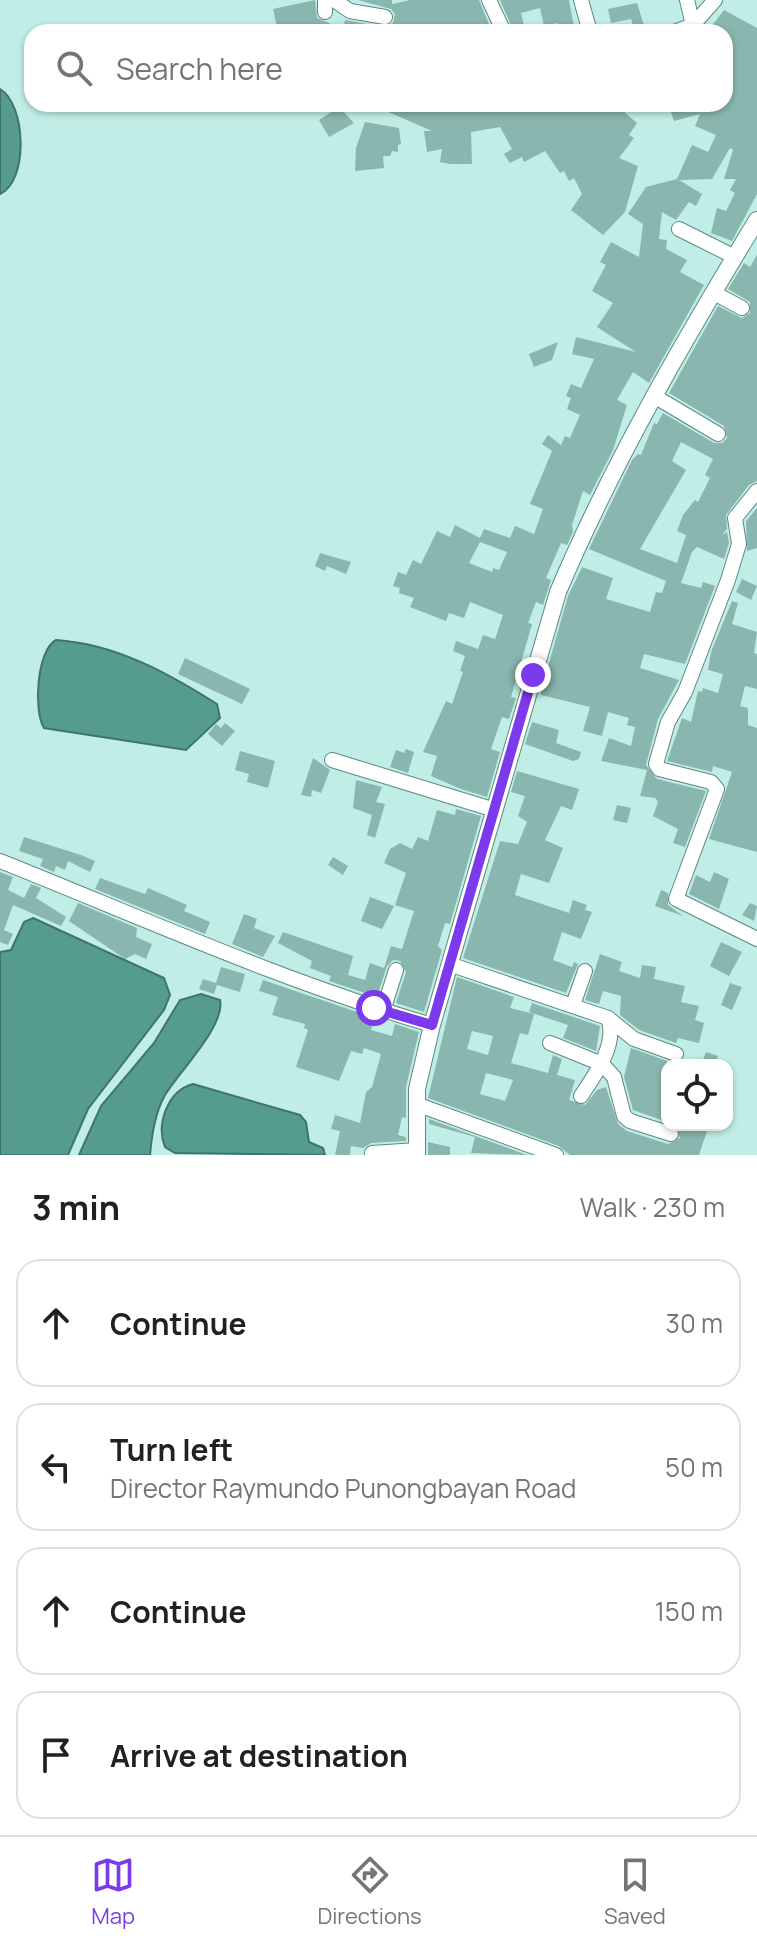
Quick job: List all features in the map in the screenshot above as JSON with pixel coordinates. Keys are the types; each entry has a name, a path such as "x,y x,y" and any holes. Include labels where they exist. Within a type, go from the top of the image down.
{"street":[{"path":"489,0 500,24"},
{"path":"581,0 588,24"},
{"path":"687,0 693,24"},
{"path":"694,24 715,0"},
{"path":"328,4 385,17"},
{"path":"372,1153 417,1153 416,1104 432,1025 558,592 586,526 654,396 756,222"},
{"path":"679,229 735,257"},
{"path":"714,293 742,308"},
{"path":"654,396 718,434"},
{"path":"757,491 735,518 739,544 728,580 685,692 668,722 656,764 659,769 711,782 717,789 676,899 757,939"},
{"path":"332,760 495,810"},
{"path":"0,861 215,948 383,1011 432,1025"},
{"path":"449,964 608,1018 634,1039 676,1054"},
{"path":"383,1011 396,970"},
{"path":"573,1005 585,971"},
{"path":"581,1096 602,1064 612,1028 608,1018"},
{"path":"550,1043 602,1064 614,1077 626,1118 671,1134"},
{"path":"416,1104 556,1155"}],"shaded area":[{"path":"0,89 9,97 15,110 21,142 16,174 0,194"},
{"path":"56,640 100,647 160,671 217,704 220,718 186,750 44,728 39,708 39,681 45,655"},
{"path":"33,918 164,978 170,995 164,1010 88,1109 68,1155 0,1155 0,952 11,950 24,922"},
{"path":"201,994 220,1000 220,1010 200,1049 165,1095 154,1124 150,1155 79,1155 101,1106 154,1043 180,1000"},
{"path":"193,1084 300,1115 306,1122 309,1142 323,1148 325,1155 175,1153 165,1147 163,1119 176,1094"}],"building":[{"path":"315,0 317,18 331,24 276,24 273,9"},
{"path":"358,0 392,0 392,4 410,0 479,0 489,24 390,24 395,14 391,9"},
{"path":"500,0 569,0 573,24 544,24 540,8 521,13 524,24 510,24"},
{"path":"637,3 644,24 633,24 631,19 611,23 608,9"},
{"path":"724,10 757,28 757,194 732,241 711,233 717,208 726,211 735,193 730,190 736,179 724,179 733,150 730,148 712,179 679,180 702,194 696,206 689,202 676,220 662,212 659,239 667,240 666,249 687,260 680,272 704,285 649,383 633,372 617,400 627,405 613,450 590,495 583,491 572,525 573,532 567,545 561,543 546,578 551,580 543,605 536,602 528,623 532,624 511,697 516,698 509,719 502,717 491,749 500,752 487,797 431,776 437,756 423,752 446,701 452,704 463,672 460,671 465,656 453,651 456,641 478,649 483,635 495,639 503,615 470,602 464,618 449,613 446,621 410,607 414,598 399,593 400,588 393,586 398,572 406,575 413,560 421,564 437,531 450,537 455,525 480,538 484,529 510,538 515,526 534,534 543,509 530,504 552,451 542,444 548,435 561,445 565,436 570,438 580,415 567,409 571,398 566,396 571,384 581,388 594,359 572,354 576,337 636,352 597,327 613,303 592,291 606,265 600,262 611,242 639,257 643,224 628,214 646,187 677,179 692,145 708,152 716,135 695,126 700,114 674,121 671,112 733,112 733,24 713,24","holes":["480,542 507,552 499,570 493,568 492,572 469,563"]},
{"path":"345,20 367,24 344,24"},
{"path":"331,112 344,112 354,123 329,137 319,120"},
{"path":"388,112 624,112 637,123 629,135 634,138 619,158 638,166 625,212 603,235 571,210 582,194 574,178 569,181 564,171 560,173 545,151 524,162 522,157 510,163 504,154 512,149 500,127 471,132 472,164 440,162 442,149 427,152 424,131 432,131"},
{"path":"365,122 399,128 401,144 398,145 398,152 392,151 390,156 383,156 384,168 355,171 356,148"},
{"path":"757,255 757,481 749,485 726,515 727,529 722,535 727,532 729,543 724,559 697,547 692,552 681,583 701,588 703,582 715,586 685,664 644,654 640,668 679,680 658,719 646,765 657,779 706,791 685,847 673,843 678,829 653,816 658,802 655,798 640,796 647,770 601,761 609,738 631,746 635,727 627,725 629,718 608,712 602,736 583,731 590,707 541,695 541,691 568,596 582,567 613,578 606,599 650,612 656,592 662,593 666,581 589,549 632,460 641,455 654,423 657,424 663,413 714,443 722,443 727,438 724,426 669,393 718,306 742,318 750,313 750,302 728,289 744,263 750,267","holes":["681,442 713,459 705,475 710,478 698,502 695,500 683,515 677,531 686,535 677,563 640,549 686,470 672,461"]},
{"path":"558,342 552,360 534,367 529,354"},
{"path":"757,508 757,548 747,551 746,521"},
{"path":"320,553 351,562 346,574 327,566 325,571 315,566"},
{"path":"742,579 757,586 751,600 736,592"},
{"path":"732,601 738,603 732,624 757,632 754,653 757,654 757,689 745,686 740,706 748,708 748,725 757,728 757,852 709,839 732,772 713,766 712,772 667,761 682,718 691,722 698,691 702,692 703,688 718,693 723,674 708,670 711,652"},
{"path":"185,658 250,689 242,704 178,674"},
{"path":"532,722 559,730 556,743 581,752 579,759 573,761 525,744"},
{"path":"225,723 235,731 222,746 208,734 216,724 221,728"},
{"path":"406,749 414,752 408,773 390,767 396,750 404,753"},
{"path":"240,751 275,761 268,788 247,782 249,774 235,770"},
{"path":"313,758 330,770 321,793 312,790 311,797 301,795"},
{"path":"517,771 579,789 572,810 561,806 545,840 563,848 549,883 521,874 515,895 569,913 573,900 587,905 585,910 592,912 581,939 562,932 553,960 572,967 574,962 578,964 566,993 463,958 500,841 518,844 527,822 518,816 525,796 511,792"},
{"path":"356,780 382,787 376,802 385,804 375,838 367,835 372,815 353,808"},
{"path":"617,805 631,808 627,823 613,820"},
{"path":"456,809 481,816 450,924 445,923 438,946 442,950 424,1012 396,1003 406,972 400,961 393,960 387,966 377,997 329,981 331,976 310,968 312,961 278,943 283,932 353,956 348,975 365,980 370,963 384,968 391,946 402,949 414,911 395,905 406,873 384,863 390,849 400,843 412,849 418,837 428,841 437,810 455,815"},
{"path":"24,837 95,861 90,872 68,861 65,870 56,866 54,872 40,866 43,859 19,851"},
{"path":"333,857 348,866 343,875 328,865"},
{"path":"0,872 13,877 8,890 24,898 31,884 41,888 36,898 66,917 61,926 13,905 4,930 13,934 8,945 0,942"},
{"path":"714,872 729,879 719,909 689,894 696,875 710,882"},
{"path":"100,878 145,894 148,888 187,905 184,911 210,922 205,934 95,889"},
{"path":"661,890 668,893 668,905 683,916 655,906"},
{"path":"370,897 394,906 382,929 361,921"},
{"path":"78,903 137,928 136,937 152,944 146,959 135,954 125,959 69,921"},
{"path":"750,903 757,906 754,921 742,915"},
{"path":"244,914 257,919 254,928 275,936 263,957 232,944"},
{"path":"721,942 742,952 729,976 710,966"},
{"path":"600,954 622,962 619,971 640,978 642,965 656,967 654,979 685,986 681,1002 699,1006 695,1020 704,1023 699,1043 678,1038 676,1043 639,1030 620,1015 621,996 603,991 599,1004 585,1000"},
{"path":"221,967 245,974 240,992 217,985 214,994 199,989 203,979 216,983"},
{"path":"457,977 514,997 510,1008 534,1014 528,1035 520,1033 511,1063 548,1073 553,1055 562,1059 557,1075 575,1080 569,1100 585,1105 597,1090 606,1087 618,1124 627,1131 668,1144 680,1138 677,1131 707,1131 699,1155 570,1155 559,1146 428,1098","holes":["472,1031 493,1036 488,1055 467,1049","486,1073 513,1080 505,1101 480,1094"]},
{"path":"263,980 360,1013 359,1017 373,1022 371,1030 392,1036 395,1024 419,1032 406,1087 406,1118 402,1117 398,1135 406,1137 406,1141 371,1143 363,1148 351,1146 350,1155 335,1155 340,1131 331,1129 335,1115 360,1123 366,1092 372,1087 381,1054 364,1048 362,1054 351,1051 339,1081 296,1067 308,1030 304,1028 305,1024 272,1015 278,997 259,991"},
{"path":"730,983 742,987 732,1010 721,1005"},
{"path":"532,1003 600,1026 596,1051 563,1038 568,1025 529,1012"},
{"path":"631,1048 661,1059 661,1120 633,1110 624,1077"},
{"path":"706,1052 718,1056 717,1059 703,1059"},
{"path":"429,1119 527,1155 471,1153 475,1137 429,1124"},
{"path":"428,1142 450,1147 450,1155 428,1155"}],"route":[{"path":"374,1008 432,1025 533,675"}]}
